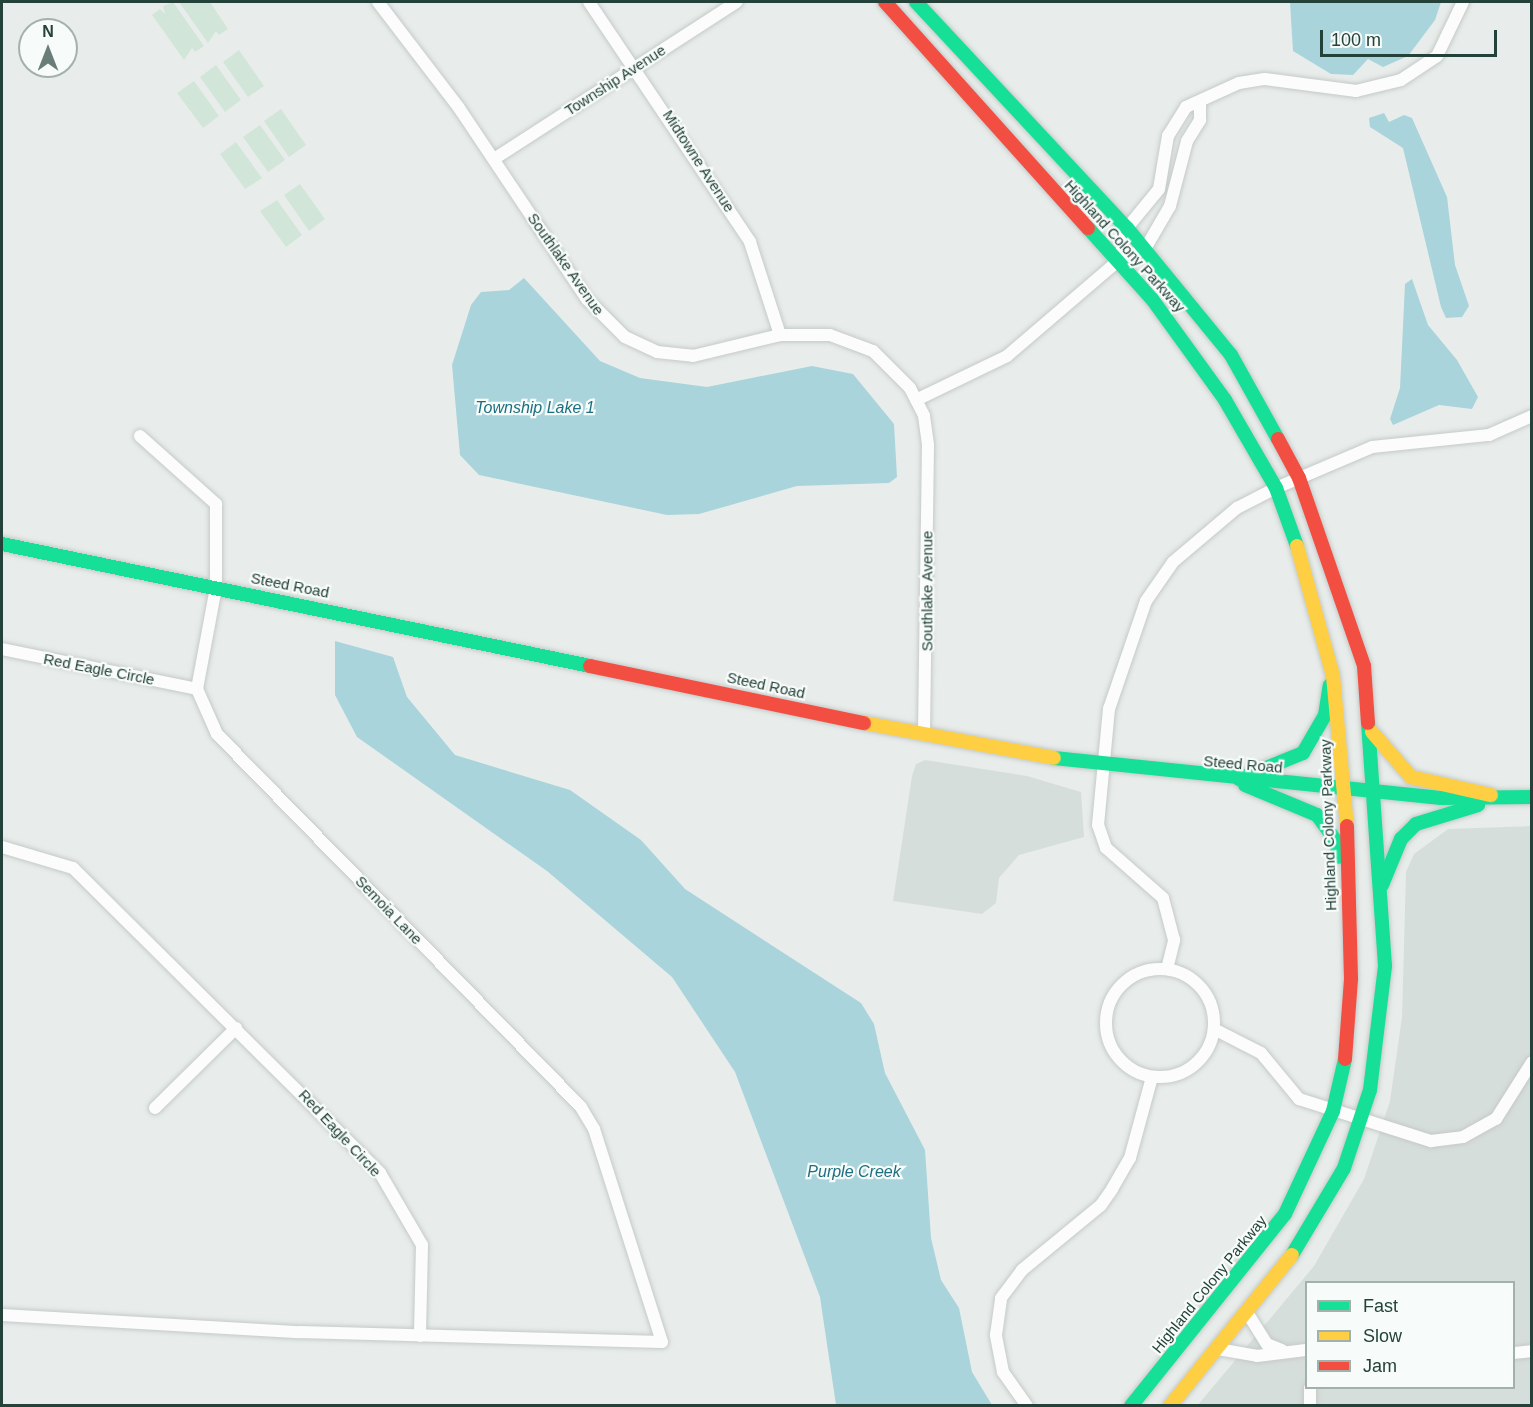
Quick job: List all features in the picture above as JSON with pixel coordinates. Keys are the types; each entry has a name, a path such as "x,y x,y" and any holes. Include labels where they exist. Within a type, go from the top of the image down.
{"street":[{"name":"Southlake Avenue","path":"378,2 494,159 587,299 631,341 693,356 780,335 817,334 858,343 897,370 916,400 928,456 924,734"},
{"name":"Midtowne Avenue","path":"589,2 637,66 750,242 780,335"},
{"name":"Township Avenue","path":"494,159 736,2"},
{"name":"Highland Colony Parkway","path":"885,2 1119,260 1188,345 1276,488 1308,578 1333,676 1344,789 1345,885 1351,979 1347,1049 1333,1111 1285,1214 1131,1406"},
{"name":"Highland Colony Parkway","path":"916,2 1127,228 1231,355 1299,478 1350,616 1364,666 1372,732 1382,886 1384,1009 1361,1120 1308,1236 1248,1314 1170,1406"},
{"path":"1119,260 1127,228 1159,189 1168,136 1179,116 1239,83 1265,79 1356,91 1401,80 1437,56 1463,2"},
{"path":"916,400 1007,356 1119,260 1145,249 1170,206 1186,141 1200,120 1200,103"},
{"path":"1167,969 1174,940 1163,898 1106,848 1098,825 1102,766 1108,753 1115,678 1146,601 1173,562 1237,508 1276,488 1372,447 1489,435 1532,416"},
{"path":"140,436 216,504 216,587 197,689"},
{"name":"Steed Road","path":"2,544 924,734 1102,766 1376,793 1500,799 1532,797"},
{"name":"Red Eagle Circle","path":"2,649 197,689"},
{"path":"1236,781 1303,753 1325,715 1333,676"},
{"name":"Semoia Lane","path":"197,689 217,734 581,1107 594,1129 662,1342 602,1344 420,1336"},
{"path":"1372,732 1410,777 1471,787 1500,799"},
{"path":"1236,781 1317,815 1336,841 1345,885"},
{"path":"1382,886 1401,839 1416,824 1500,799"},
{"name":"Red Eagle Circle","path":"2,847 73,868 338,1126 409,1215 422,1245 420,1336"},
{"path":"1167,969 1191,978 1207,994 1214,1029 1208,1051 1192,1068 1152,1077 1130,1069 1113,1053 1108,1007 1126,980 1167,969"},
{"path":"154,1108 236,1028"},
{"path":"1214,1029 1261,1053 1299,1099 1420,1139 1462,1137 1506,1110 1532,1062"},
{"path":"1028,1406 1003,1372 996,1335 1001,1298 1022,1270 1097,1209 1112,1189 1130,1158 1152,1077"},
{"path":"1248,1314 1266,1344 1282,1350"},
{"path":"2,1315 420,1336"},
{"path":"1218,1349 1257,1356 1282,1350 1305,1350"},
{"path":"1515,1353 1532,1351"},
{"path":"1310,1389 1310,1406"}],"shaded area":[{"path":"925,760 1027,776 1081,792 1084,837 1019,855 999,878 996,903 982,914 893,901 912,776 916,764"},
{"path":"1531,826 1531,1405 1197,1406 1314,1266 1364,1179 1390,1101 1402,1017 1406,872 1414,854 1448,829"}],"green space":[{"path":"173,2 204,46 195,52 192,48 184,60 152,15 160,9 165,14 163,6"},
{"path":"179,2 210,2 228,29 219,35 216,31 208,43"},
{"path":"239,50 264,86 248,97 223,62"},
{"path":"216,65 241,100 225,112 200,77"},
{"path":"194,81 219,116 203,128 177,93"},
{"path":"281,109 306,145 289,157 264,121"},
{"path":"260,125 285,160 268,172 243,137"},
{"path":"236,142 262,178 245,189 220,154"},
{"path":"300,184 325,219 309,231 284,195"},
{"path":"277,200 302,235 286,247 260,211"}],"water":[{"path":"1290,2 1441,2 1435,20 1408,56 1383,67 1368,59 1353,75 1331,74 1293,51"},
{"path":"1384,113 1389,122 1404,115 1412,118 1447,197 1455,265 1469,306 1462,317 1446,318 1441,307 1403,148 1370,127 1369,118"},
{"name":"Township Lake 1","path":"524,278 600,361 640,378 707,387 812,366 853,374 894,424 897,477 889,483 797,486 699,514 667,515 479,475 460,455 452,365 471,305 481,292 509,290"},
{"path":"1412,279 1428,325 1457,360 1478,397 1472,409 1439,405 1393,425 1390,419 1400,388 1405,284"},
{"name":"Purple Creek","path":"335,641 393,657 407,697 455,755 570,790 641,840 685,889 861,1003 874,1024 885,1073 925,1150 931,1238 941,1280 959,1308 972,1372 992,1405 836,1405 820,1297 735,1072 672,977 547,871 357,737 335,695"}],"traffic: fast":[{"path":"916,2 1127,228 1231,355 1278,439"},
{"path":"1088,228 1152,299 1225,400 1276,488 1297,546"},
{"path":"2,544 590,666"},
{"path":"1239,779 1303,753 1325,715 1330,685"},
{"path":"1292,1255 1344,1168 1370,1090 1385,966 1368,723"},
{"path":"1054,758 1441,798 1532,797"},
{"path":"1245,785 1317,815 1336,841 1339,857"},
{"path":"1382,885 1401,839 1416,824 1478,805"},
{"path":"1131,1406 1285,1214 1333,1111 1345,1059"}],"traffic: slow":[{"path":"1297,546 1333,676 1347,826"},
{"path":"864,723 1054,758"},
{"path":"1372,732 1411,777 1491,795"},
{"path":"1170,1406 1292,1255"}],"traffic: jam":[{"path":"885,2 1088,228"},
{"path":"1278,439 1299,478 1364,666 1368,723"},
{"path":"590,666 864,723"},
{"path":"1345,1059 1351,979 1347,826"}]}
